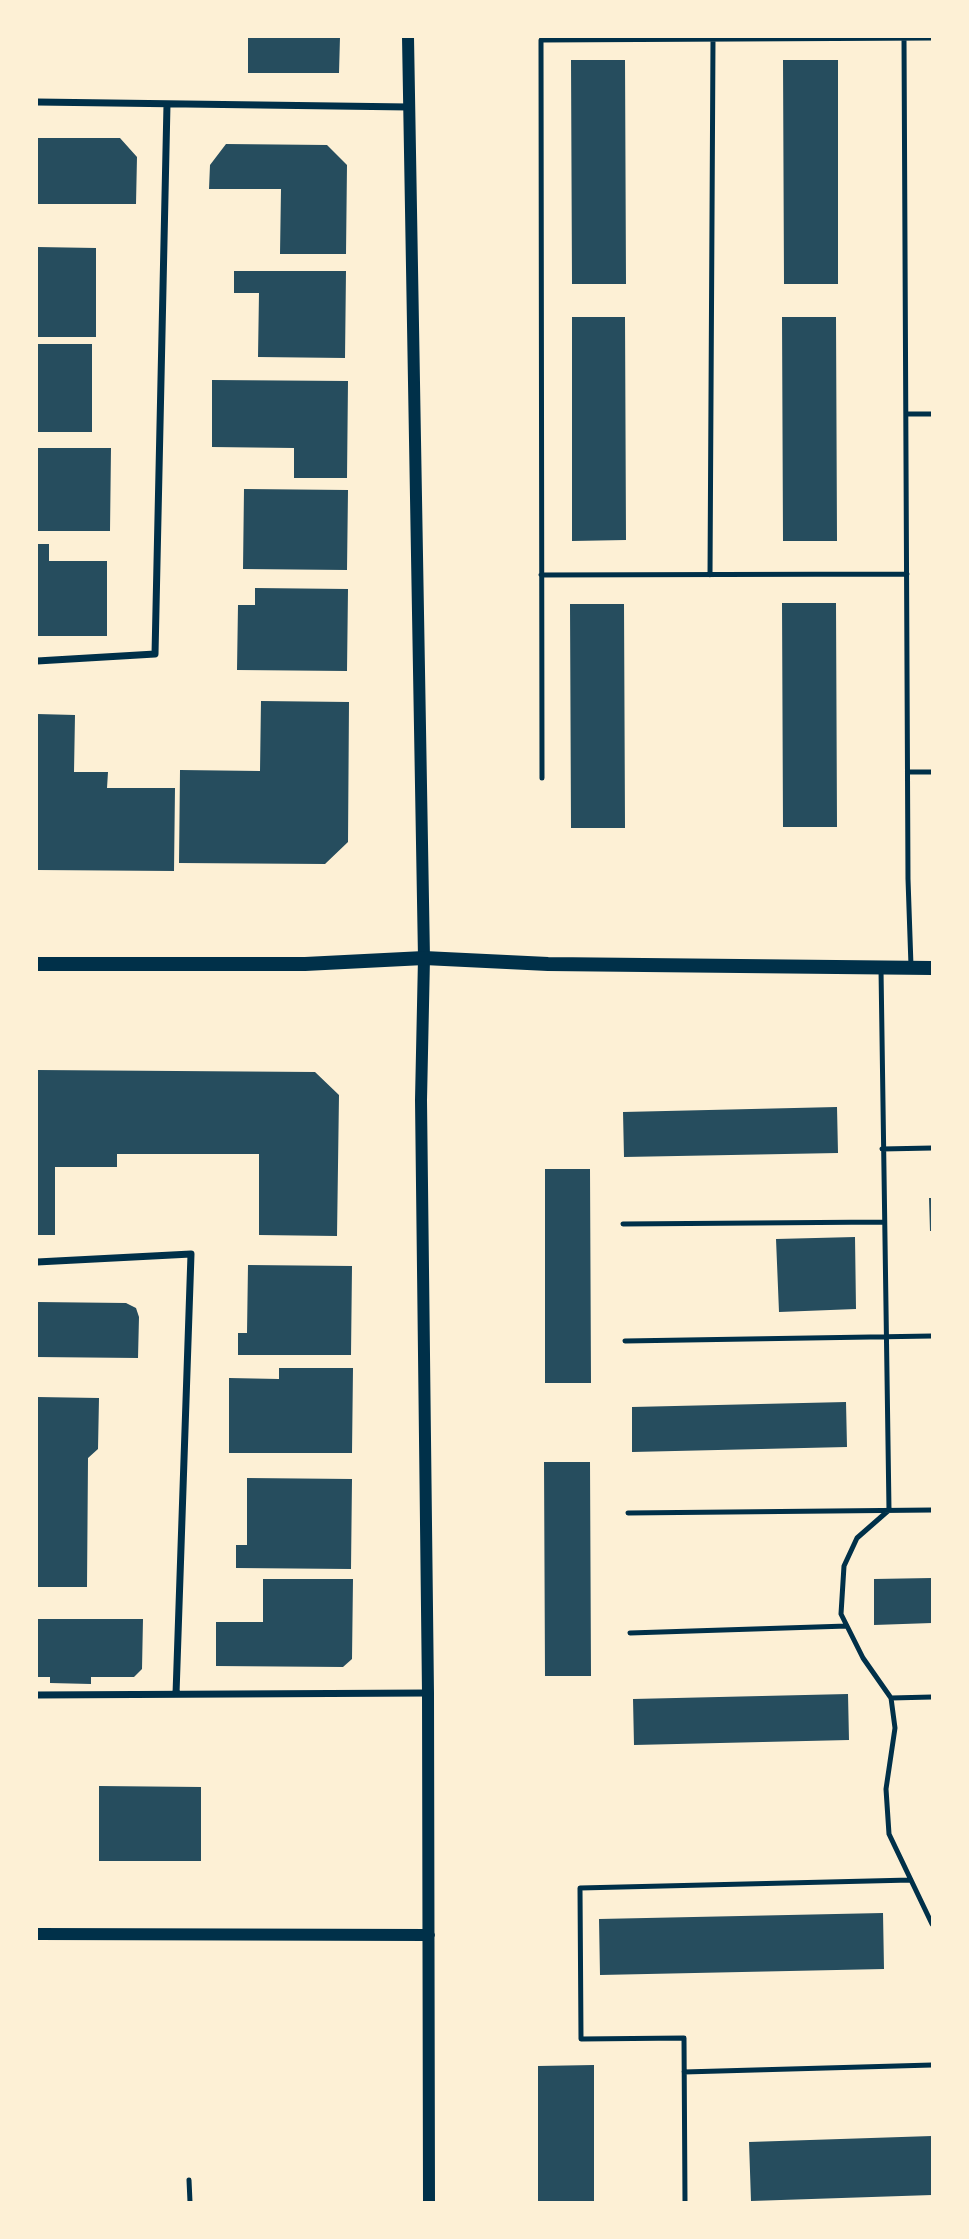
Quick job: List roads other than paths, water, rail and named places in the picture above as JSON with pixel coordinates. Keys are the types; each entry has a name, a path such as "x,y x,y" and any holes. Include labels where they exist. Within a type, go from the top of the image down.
{"main road":[{"path":"37,964 305,964 424,958 548,964 932,968"}],"street":[{"path":"408,37 424,958 421,1100 428,1693 429,2202"},
{"path":"37,102 409,107"},
{"path":"37,661 155,654 167,104"},
{"path":"37,1262 191,1254 176,1694"},
{"path":"37,1695 428,1693"},
{"path":"37,1934 429,1935"}],"lane":[{"path":"904,38 911,968"},
{"path":"542,778 541,40 932,38"},
{"path":"710,575 713,39"},
{"path":"906,414 932,414"},
{"path":"541,575 906,574"},
{"path":"908,772 932,772"},
{"path":"881,968 889,1510 858,1538 844,1566 841,1614 863,1658 891,1698 895,1728 886,1788 889,1834 932,1924"},
{"path":"882,1149 932,1148"},
{"path":"623,1224 884,1222"},
{"path":"625,1341 932,1336"},
{"path":"628,1513 932,1510"},
{"path":"630,1633 847,1626"},
{"path":"891,1698 932,1697"},
{"path":"685,2202 684,2038 581,2039 580,1888 911,1880"},
{"path":"684,2072 932,2066"},
{"path":"189,2180 190,2202"}]}
